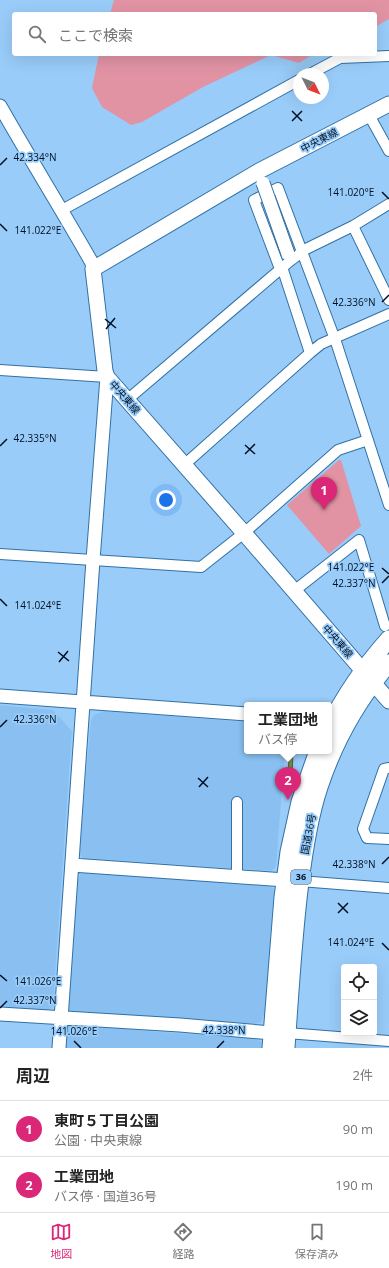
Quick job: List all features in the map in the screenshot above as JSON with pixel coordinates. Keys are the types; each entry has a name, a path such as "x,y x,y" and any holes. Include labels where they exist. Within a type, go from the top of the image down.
{"highway":[{"name":"国道36号","path":"293,881 306,840 319,787 334,749 352,715 387,633"},
{"name":"国道36号","path":"332,722 347,695 368,676 389,663"},
{"name":"国道36号","path":"279,1041 295,923 293,881 294,827 300,802 317,754"}],"main road":[{"name":"中央東線","path":"389,104 261,177 93,269 107,378 244,532 389,701"}],"street":[{"path":"321,68 340,58 389,56"},
{"path":"62,210 293,83"},
{"path":"0,106 26,152 62,210 92,263 93,269"},
{"path":"369,115 389,151"},
{"path":"261,177 310,353"},
{"path":"285,263 254,200 278,188 334,338 389,505"},
{"path":"127,400 285,263 302,252 353,226 389,204"},
{"path":"353,226 389,300"},
{"path":"184,465 321,344 389,315"},
{"path":"0,370 107,378 59,1048"},
{"path":"0,554 201,567 244,532 338,450 368,440"},
{"path":"294,591 359,540 387,633"},
{"path":"0,696 244,714"},
{"path":"389,768 384,770 363,829 367,838 389,839"},
{"path":"236,802 237,877"},
{"path":"72,865 389,888"},
{"path":"0,1014 180,1025 279,1041 389,1040"}],"shaded area":[{"path":"114,0 389,0 389,19 377,26 377,12 111,12"},
{"path":"99,56 269,56 203,87 142,122 131,125 102,107 92,88"},
{"path":"274,56 310,56 299,63"},
{"path":"339,460 341,460 361,526 329,554 287,505"},
{"path":"0,705 53,710 72,731 53,1005 50,1009 45,1011 0,1007"},
{"path":"104,711 244,722 244,754 285,754 276,866 272,871 83,858 79,852 91,720 94,715"},
{"path":"289,754 293,754 292,779 288,779"},
{"path":"87,872 267,885 274,889 265,1011 261,1022 254,1024 68,1013 77,880 81,874"},
{"path":"67,1025 256,1039 262,1042 264,1048 65,1048"}],"place":[{"name":"東町５丁目公園","path":"324,510"},
{"name":"工業団地","path":"288,800"}]}
